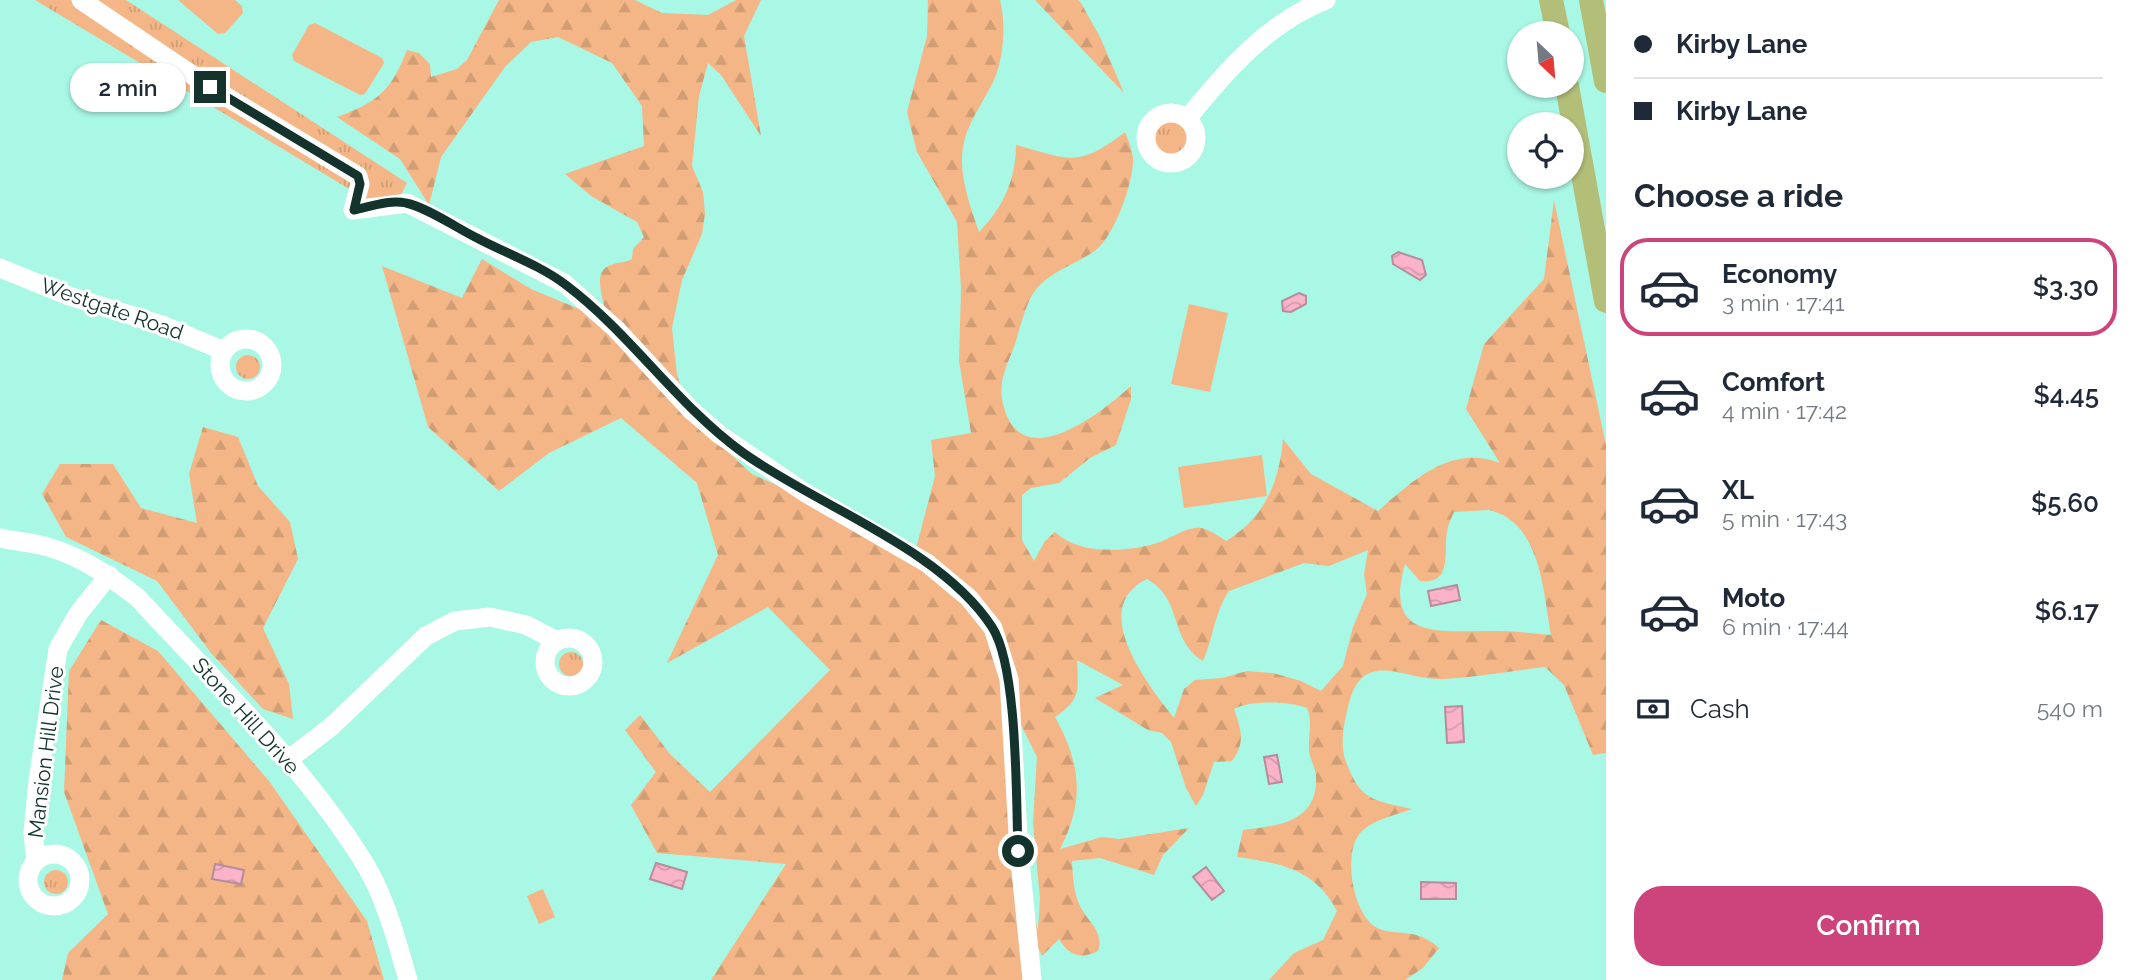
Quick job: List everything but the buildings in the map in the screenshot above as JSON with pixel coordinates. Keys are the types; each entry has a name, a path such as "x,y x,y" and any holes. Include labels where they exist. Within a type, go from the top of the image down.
{"main road":[{"path":"1552,0 1556,21"},
{"path":"1591,0 1606,81"},
{"path":"1569,98 1606,302"}],"street":[{"path":"81,0 210,87 358,176 360,184 354,210 407,203 564,283 616,329 691,410 720,435 804,492 927,563 969,598 993,628 1009,679 1018,851 1032,980"},
{"path":"1187,119 1206,95 1275,28 1326,0"},
{"name":"Westgate Road","path":"0,268 69,296 162,325 224,351"},
{"name":"Stone Hill Drive","path":"0,538 60,551 109,575 138,598 288,760 362,858 394,931 408,980"},
{"name":"Mansion Hill Drive","path":"36,861 33,833 37,794 58,649 78,614 109,575"},
{"path":"288,760 332,726 426,636 455,621 490,617 526,625 557,641"}],"green space":[{"path":"35,0 126,0 407,183 391,214"},
{"path":"178,0 235,0 242,6 243,13 225,33 218,34"},
{"path":"499,0 635,0 662,13 708,15 736,0 761,0 744,36 761,136 721,75 708,63 699,96 692,166 703,192 705,214 702,234 682,280 672,328 677,375 691,418 752,474 916,549 935,476 931,440 971,433 959,361 961,289 957,222 917,152 907,112 927,36 928,0 1000,0 1002,9 1000,61 994,80 974,116 963,150 965,186 979,232 995,213 1011,181 1016,145 1074,158 1096,151 1125,132 1132,155 1127,193 1110,233 1096,250 1050,276 1037,288 1026,308 1006,366 1001,392 1011,423 1024,435 1041,438 1081,424 1131,386 1131,399 1116,445 1090,458 1059,483 1031,488 1022,495 1022,540 1034,561 1045,541 1055,532 1077,545 1105,550 1148,545 1196,528 1208,530 1226,541 1251,521 1268,498 1278,470 1283,439 1311,474 1378,511 1419,478 1449,462 1482,458 1500,463 1466,409 1484,344 1544,279 1554,200 1606,445 1606,753 1593,755 1564,685 1545,667 1444,679 1386,670 1374,671 1363,677 1354,688 1344,726 1345,759 1362,791 1377,800 1412,809 1373,823 1362,831 1352,851 1355,894 1366,918 1374,926 1421,937 1439,948 1423,968 1405,980 1269,980 1294,953 1323,940 1337,911 1318,886 1295,870 1237,857 1243,830 1293,819 1310,804 1315,792 1316,777 1309,751 1310,724 1307,708 1270,702 1234,709 1240,730 1239,748 1232,761 1214,762 1203,795 1196,806 1186,788 1171,742 1162,733 1148,730 1095,698 1123,685 1077,660 1077,693 1070,705 1055,717 1070,751 1077,783 1073,815 1060,849 1102,837 1119,839 1189,828 1163,855 1154,875 1100,858 1072,861 1076,895 1097,932 1100,944 1098,951 1086,955 1076,954 1066,949 1059,939 1042,956 1034,939 1028,980 711,980 786,864 657,853 631,805 656,772 625,730 640,715 670,754 710,792 830,670 768,607 667,663 718,555 697,483 621,418 549,453 499,491 428,427 382,266 462,298 482,259 531,289 579,309 604,306 600,283 602,272 611,265 632,259 633,249 644,237 637,222 591,196 565,174 644,146 642,106 612,63 558,37 531,42 505,67 441,157 429,205 400,159 337,117 363,106 381,93 395,76 407,50 419,53 430,64 431,77 457,69 467,60","holes":["1489,510 1506,517 1520,528 1529,543 1542,579 1551,635 1439,630 1423,627 1410,620 1402,608 1400,590 1405,564 1420,581 1431,581 1438,577 1445,564 1448,527 1454,512","1368,550 1364,574 1367,594 1353,627 1343,666 1321,691 1301,681 1273,673 1247,671 1222,678 1195,680 1184,689 1174,718 1150,686 1128,647 1122,627 1122,608 1130,592 1147,579 1159,588 1172,608 1185,642 1203,661 1220,607 1229,591 1304,563 1329,566","1018,719 1037,757 1033,823 1040,899 1038,931 1023,862"]},
{"path":"1035,0 1078,0 1081,3 1100,37 1124,93"},
{"path":"315,23 382,58 384,63 365,94 360,95 294,61 292,55 309,25"},
{"path":"1171,120 1183,126 1189,138 1183,150 1171,156 1159,150 1153,138 1159,126"},
{"path":"1189,304 1228,313 1210,392 1171,384"},
{"path":"248,355 259,362 260,367 253,378 248,379 237,372 236,367 243,356"},
{"path":"203,427 238,437 258,486 290,522 298,559 263,628 289,684 293,719 263,709 211,653 157,581 66,537 42,494 60,464 113,464 141,508 197,523 189,474"},
{"path":"1262,455 1267,496 1184,508 1178,467"},
{"path":"101,620 158,651 269,781 367,921 384,980 62,980 68,953 108,914 64,792 69,671"},
{"path":"571,652 580,655 583,664 580,673 571,676 562,673 559,664 562,655"},
{"path":"51,870 61,870 68,877 68,887 61,894 51,894 44,887 44,877"},
{"path":"543,889 555,917 539,924 527,896"}],"water":[{"path":"1398,252 1422,260 1426,275 1420,280 1393,264 1392,256"},
{"path":"1299,293 1306,296 1306,304 1291,312 1283,311 1282,301"},
{"path":"1457,585 1460,600 1431,606 1428,591"},
{"path":"1462,706 1464,742 1447,743 1445,707"},
{"path":"1277,755 1282,782 1269,784 1264,757"},
{"path":"656,863 687,872 682,889 650,879"},
{"path":"215,864 244,870 241,884 212,879"},
{"path":"1206,867 1224,891 1212,900 1193,877"},
{"path":"1421,882 1456,883 1456,899 1421,899"}],"route":[{"path":"210,87 358,176 360,184 354,210 394,202 407,203 564,283 616,329 691,410 743,453 804,492 927,563 969,598 993,628 1009,679 1018,851"}]}
